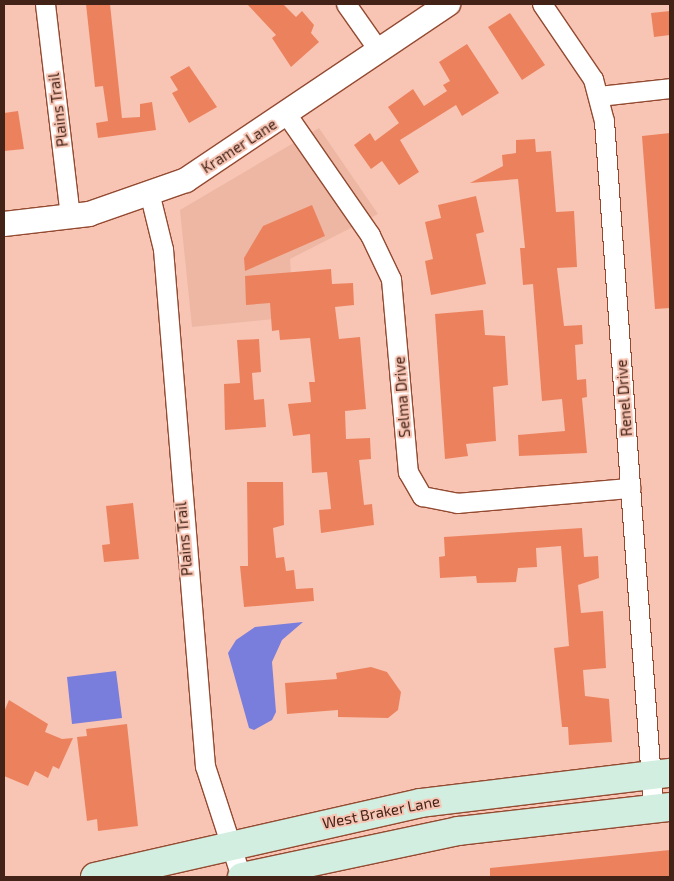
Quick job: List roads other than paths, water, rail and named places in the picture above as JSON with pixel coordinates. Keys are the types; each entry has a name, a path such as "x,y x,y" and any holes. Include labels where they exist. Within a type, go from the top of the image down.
{"main road":[{"name":"West Braker Lane","path":"95,877 230,844 422,803 661,774"},
{"path":"241,877 458,831 662,808"}],"street":[{"name":"Plains Trail","path":"45,4 70,217"},
{"path":"346,4 379,51"},
{"name":"Kramer Lane","path":"4,224 70,217 150,196 216,164 448,4"},
{"name":"Renel Drive","path":"542,4 581,58 599,96 630,488 661,774 662,808"},
{"path":"599,96 670,88"},
{"name":"Selma Drive","path":"287,115 370,235 391,279 408,472 415,487 433,501 457,503 630,488"},
{"name":"Plains Trail","path":"150,196 163,249 204,758 241,877"}]}
